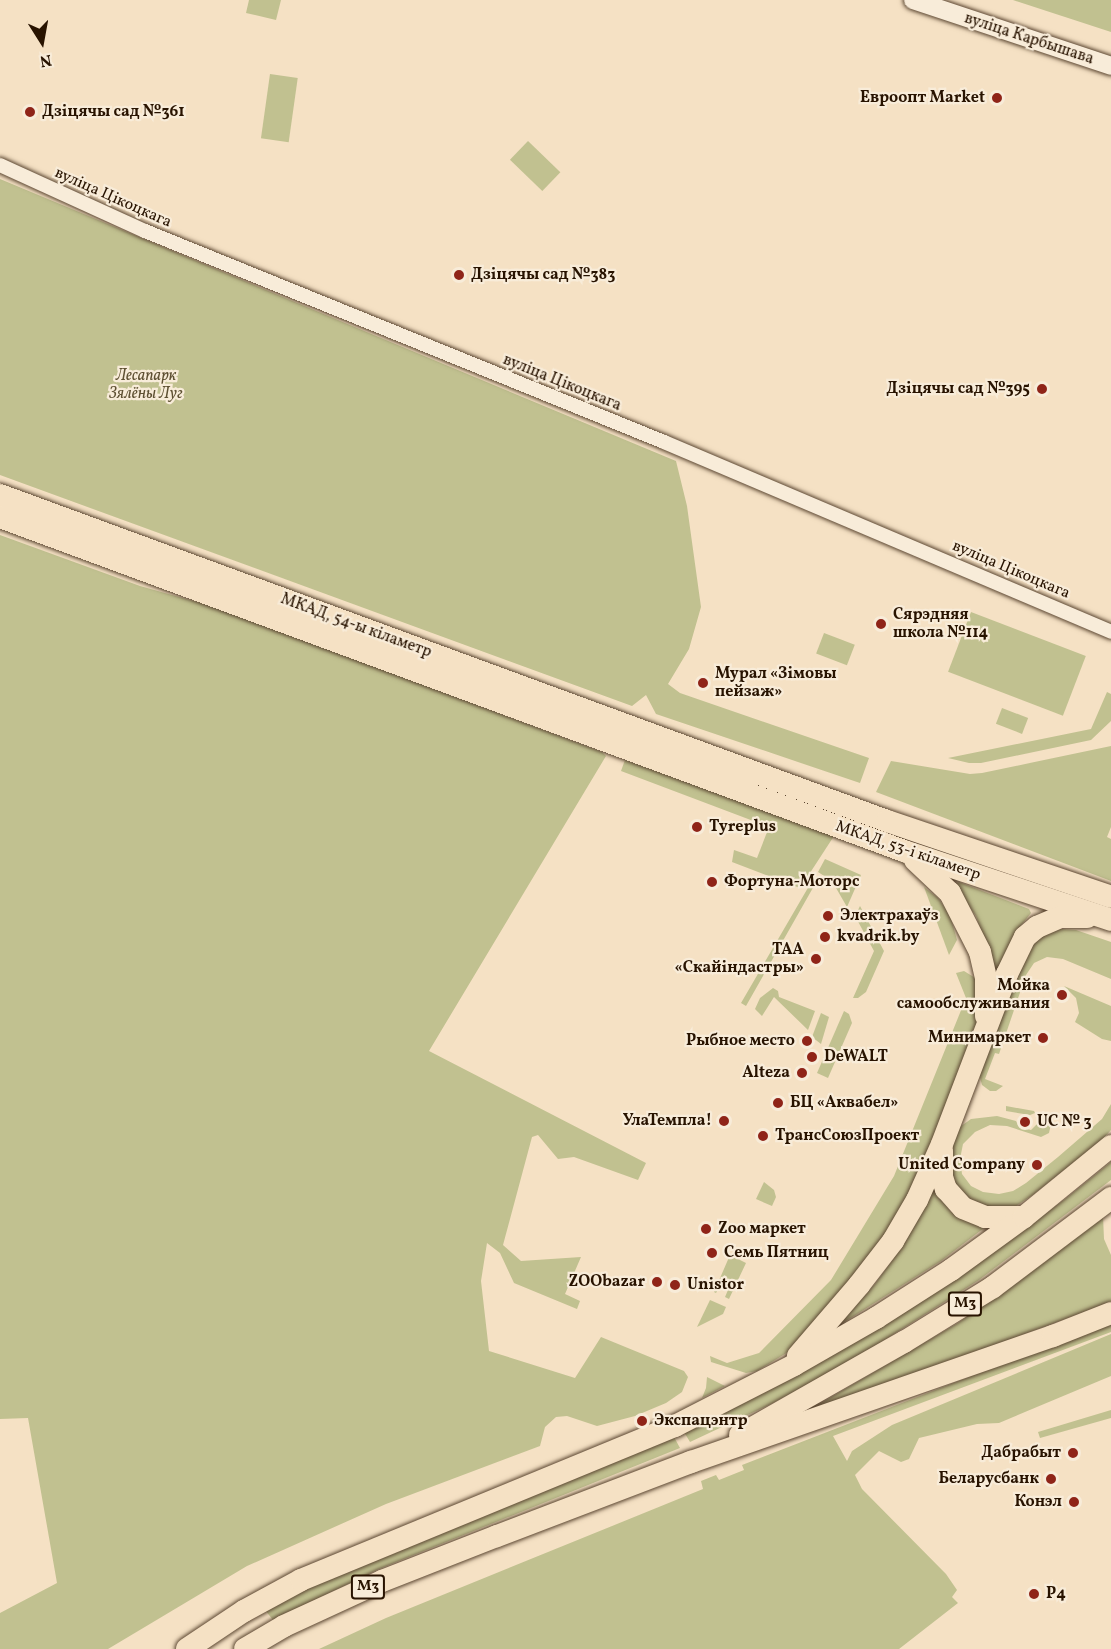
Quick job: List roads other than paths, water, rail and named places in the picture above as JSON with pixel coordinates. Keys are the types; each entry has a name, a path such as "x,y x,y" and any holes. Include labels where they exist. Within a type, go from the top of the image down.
{"highway":[{"name":"МКАД, 54-ы кіламетр","path":"0,495 709,767"},
{"name":"МКАД, 54-ы кіламетр","path":"0,517 709,767"},
{"name":"МКАД, 53-і кіламетр","path":"709,767 904,851 1111,920"},
{"name":"МКАД, 53-і кіламетр","path":"709,767 887,821 1111,897"},
{"path":"904,851 950,893 980,952 986,984 984,1038"},
{"path":"779,1373 834,1316 893,1241 917,1200 942,1144 1007,974 1025,937 1037,927 1060,917 1086,916 1111,920"},
{"path":"942,1144 942,1177 954,1200 963,1208 985,1217 1024,1217"},
{"name":"М3","path":"187,1649 244,1611 301,1580 675,1426 779,1373 885,1312 951,1270 1024,1217 1111,1146"},
{"name":"М3","path":"245,1649 284,1626 382,1581 691,1462 904,1342 983,1293 1111,1198"},
{"path":"691,1462 1042,1340 1111,1312"}],"main road":[{"name":"вуліца Карбышава","path":"913,0 1111,66"}],"street":[{"name":"вуліца Цікоцкага","path":"0,165 145,231 664,442 1111,632"}],"place":[{"name":"Евроопт Market","path":"997,98"},
{"name":"Дзіцячы сад №361","path":"30,112"},
{"name":"Дзіцячы сад №383","path":"459,275"},
{"name":"Дзіцячы сад №395","path":"1042,389"},
{"name":"Сярэдняя школа №114","path":"881,624"},
{"name":"Мурал «Зімовы пейзаж»","path":"703,683"},
{"name":"Tyreplus","path":"697,827"},
{"name":"Фортуна-Моторс","path":"712,882"},
{"name":"Электрахаўз","path":"828,916"},
{"name":"kvadrik.by","path":"825,937"},
{"name":"ТАА «Скайіндастры»","path":"816,959"},
{"name":"Мойка самообслуживания","path":"1062,995"},
{"name":"Минимаркет","path":"1043,1038"},
{"name":"Рыбное место","path":"807,1041"},
{"name":"DeWALT","path":"812,1057"},
{"name":"Alteza","path":"802,1073"},
{"name":"БЦ «Аквабел»","path":"778,1103"},
{"name":"УлаТемпла!","path":"724,1121"},
{"name":"UC № 3","path":"1025,1122"},
{"name":"ТрансСоюзПроект","path":"763,1136"},
{"name":"United Company","path":"1037,1165"},
{"name":"Zoo маркет","path":"706,1229"},
{"name":"Семь Пятниц","path":"712,1253"},
{"name":"ZOObazar","path":"657,1282"},
{"name":"Unistor","path":"675,1285"},
{"name":"Экспацэнтр","path":"642,1421"},
{"name":"Дабрабыт","path":"1073,1453"},
{"name":"Беларусбанк","path":"1051,1479"},
{"name":"Конэл","path":"1074,1502"},
{"name":"P4","path":"1034,1594"}],"park label":[{"name":"Лесапарк Зялёны Луг","path":"146,385"}]}
